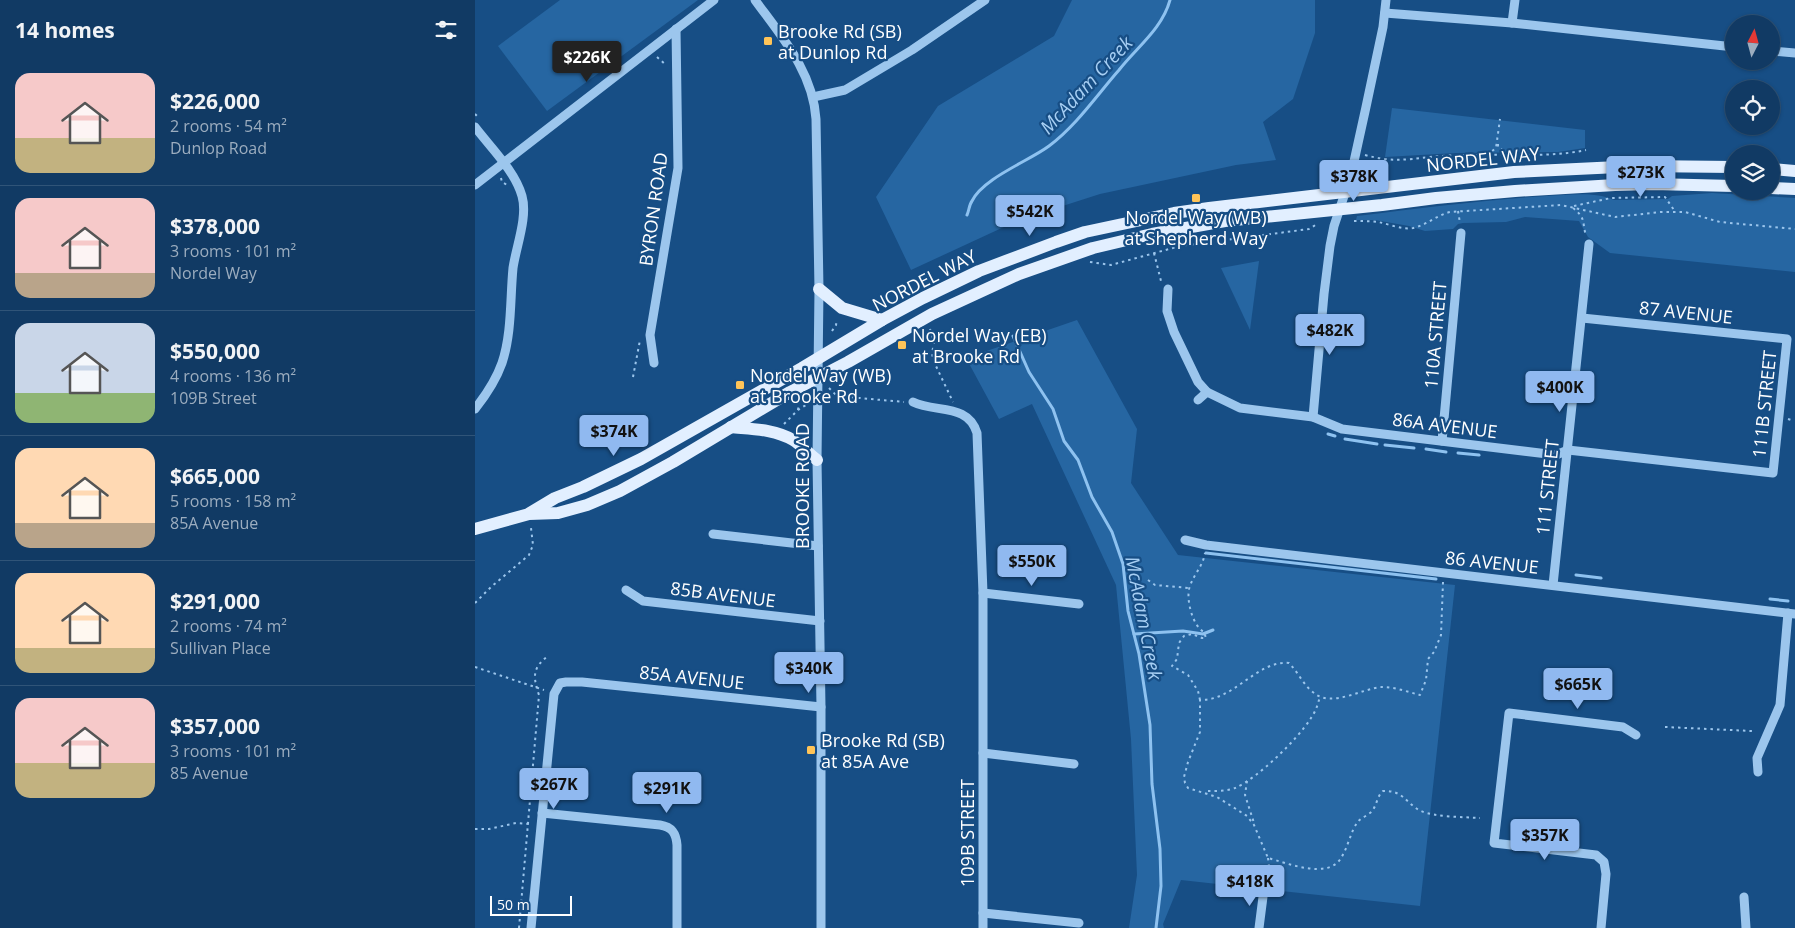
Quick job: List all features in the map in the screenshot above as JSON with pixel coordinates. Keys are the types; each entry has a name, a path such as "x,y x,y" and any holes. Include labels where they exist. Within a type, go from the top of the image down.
{"main road":[{"name":"NORDEL WAY","path":"529,514 555,498 583,487 641,459 923,298 979,271 1085,232 1174,213 1258,201 1514,172 1639,166 1725,167"},
{"path":"1780,170 1795,171"},
{"name":"NORDEL WAY","path":"475,529 529,514 558,513 620,491 673,462 790,392 819,378 956,302 1019,274 1124,240 1225,221 1446,197 1564,187 1653,184 1725,186"},
{"path":"1780,188 1795,189"},
{"path":"819,289 842,308 882,320"},
{"path":"731,427 766,431 785,436 793,440 817,460"}],"street":[{"path":"475,184 714,0"},
{"name":"BROOKE ROAD","path":"755,0 798,59 813,97 816,119 819,289 817,460 821,707 821,928"},
{"path":"813,97 845,90 913,50 985,0"},
{"path":"1313,417 1326,269 1334,226 1356,153 1385,13 1385,0"},
{"path":"1512,23 1515,0"},
{"path":"1385,13 1512,23 1725,46"},
{"name":"BYRON ROAD","path":"654,363 650,335 678,168 676,29"},
{"path":"1780,52 1795,53"},
{"path":"475,127 519,187 523,199 524,213 514,266 507,340 502,363 489,392 475,409"},
{"name":"110A STREET","path":"1442,441 1461,233"},
{"name":"111 STREET","path":"1553,585 1589,244"},
{"name":"86A AVENUE","path":"1168,289 1167,311 1174,332 1198,382 1207,392 1239,408 1313,417 1342,429 1442,441 1556,454 1568,450 1773,472"},
{"name":"87 AVENUE","path":"1582,318 1787,339"},
{"name":"111B STREET","path":"1773,472 1787,339"},
{"path":"1198,400 1207,392"},
{"path":"913,402 930,409 953,411"},
{"name":"109B STREET","path":"953,411 969,419 977,433 983,593 983,928"},
{"path":"713,534 818,546"},
{"name":"86 AVENUE","path":"1185,540 1206,545 1792,613"},
{"name":"85B AVENUE","path":"626,590 643,601 820,621"},
{"path":"983,593 1079,604"},
{"path":"1758,772 1757,758 1780,705 1792,613"},
{"name":"85A AVENUE","path":"554,694 560,683 582,682 821,707"},
{"path":"531,928 554,694"},
{"path":"1601,928 1606,874 1604,862 1596,855 1494,843 1509,713 1623,727 1636,735"},
{"path":"983,753 1075,764"},
{"path":"542,813 660,825 671,829 676,837 677,844 677,928"},
{"path":"1259,928 1268,889"},
{"path":"1744,897 1746,928"},
{"name":"109B STREET","path":"983,913 1079,923"}],"path":[{"path":"654,57 663,60 667,66"},
{"path":"1500,119 1498,147 1509,155"},
{"path":"1487,155 1496,148 1498,142"},
{"path":"1356,153 1383,160 1399,161 1435,157 1487,155 1541,156 1586,150"},
{"path":"1350,220 1378,222 1400,228 1412,228 1427,223 1441,214 1458,211 1547,205 1571,206 1611,198 1665,197 1675,211"},
{"path":"1571,206 1596,214 1615,217 1675,211 1692,213 1720,222 1795,229"},
{"path":"1571,206 1581,214 1584,220 1585,233 1589,244"},
{"path":"1458,211 1461,233"},
{"path":"1089,262 1111,264 1180,246 1309,229 1318,223"},
{"path":"1154,253 1161,281 1168,289"},
{"path":"835,335 839,314"},
{"path":"832,331 836,325"},
{"path":"929,327 934,342 933,354 935,364 955,405 953,411"},
{"path":"633,377 641,334"},
{"path":"829,388 837,396 913,402"},
{"path":"798,410 799,400"},
{"path":"778,429 806,405"},
{"path":"1785,420 1795,421"},
{"path":"475,603 529,555 533,545 531,528"},
{"path":"1205,552 1201,567 1189,588 1191,611 1194,620 1199,630 1207,636 1205,639 1192,634 1184,636 1179,643 1177,659 1172,666 1188,675 1201,700 1199,732 1188,762 1185,783 1188,788 1217,796 1247,816 1254,825"},
{"path":"1148,580 1155,585 1189,588"},
{"path":"1201,700 1217,698 1265,669 1275,664 1283,663 1289,663 1313,693 1320,696 1332,698 1346,696 1379,687 1391,687 1420,695 1425,680 1428,659 1434,652 1441,635 1443,582"},
{"path":"519,928 539,695 535,682 537,669 548,656"},
{"path":"475,668 554,694"},
{"path":"1201,791 1211,792 1233,788 1247,781 1282,751 1311,719 1317,708 1320,696"},
{"path":"1665,727 1752,731"},
{"path":"1247,781 1245,795 1270,867 1268,889"},
{"path":"1268,858 1311,869 1320,869 1336,864 1347,847 1358,820 1373,809 1383,791 1393,791 1400,794 1423,811 1480,818"},
{"path":"475,829 489,830 516,823 528,824"}],"shaded area":[{"path":"560,0 698,0 547,111 498,46"},
{"path":"1072,0 1315,0 1315,33 1293,99 1263,122 1276,160 1236,165 1100,194 1019,220 911,270 876,197 938,106 1054,36"},
{"path":"1392,108 1585,130 1585,148 1558,152 1456,153 1385,157"},
{"path":"1712,193 1725,194 1725,200 1780,200 1780,197 1795,198 1795,272 1610,253 1588,237 1579,221 1525,217 1506,222 1463,223 1458,224 1453,229 1425,231 1375,220 1356,220 1357,216 1452,204 1523,198 1581,194 1598,195 1614,200 1668,199 1672,196"},
{"path":"1259,261 1250,330 1221,268"},
{"path":"1077,320 1137,429 1131,483 1178,555 1455,585 1420,906 1181,880 1163,924 1164,928 1129,928 1137,875 1131,739 1116,585 1032,404 999,419 966,358"}],"waterway":[{"name":"McAdam Creek","path":"967,215 971,203 986,185 1007,170 1049,146 1077,120 1155,29 1170,0"},
{"name":"McAdam Creek","path":"1013,336 1029,372 1053,409 1064,441 1078,460 1092,497 1112,532 1123,564 1128,611 1139,654 1150,725 1152,784 1160,849 1161,886 1156,928"},
{"path":"1328,434 1335,436"},
{"path":"1345,439 1377,444"},
{"path":"1385,445 1414,448"},
{"path":"1426,449 1446,452"},
{"path":"1458,453 1479,455"},
{"path":"1206,553 1436,579"},
{"path":"1576,575 1601,578"},
{"path":"1770,599 1788,601"},
{"path":"1134,634 1183,631 1203,634 1213,630"}],"place":[{"name":"Brooke Rd (SB) at Dunlop Rd","path":"768,41"},
{"name":"Nordel Way (WB) at Shepherd Way","path":"1196,198"},
{"name":"Nordel Way (EB) at Brooke Rd","path":"902,345"},
{"name":"Nordel Way (WB) at Brooke Rd","path":"740,385"},
{"name":"Brooke Rd (SB) at 85A Ave","path":"811,750"}]}
